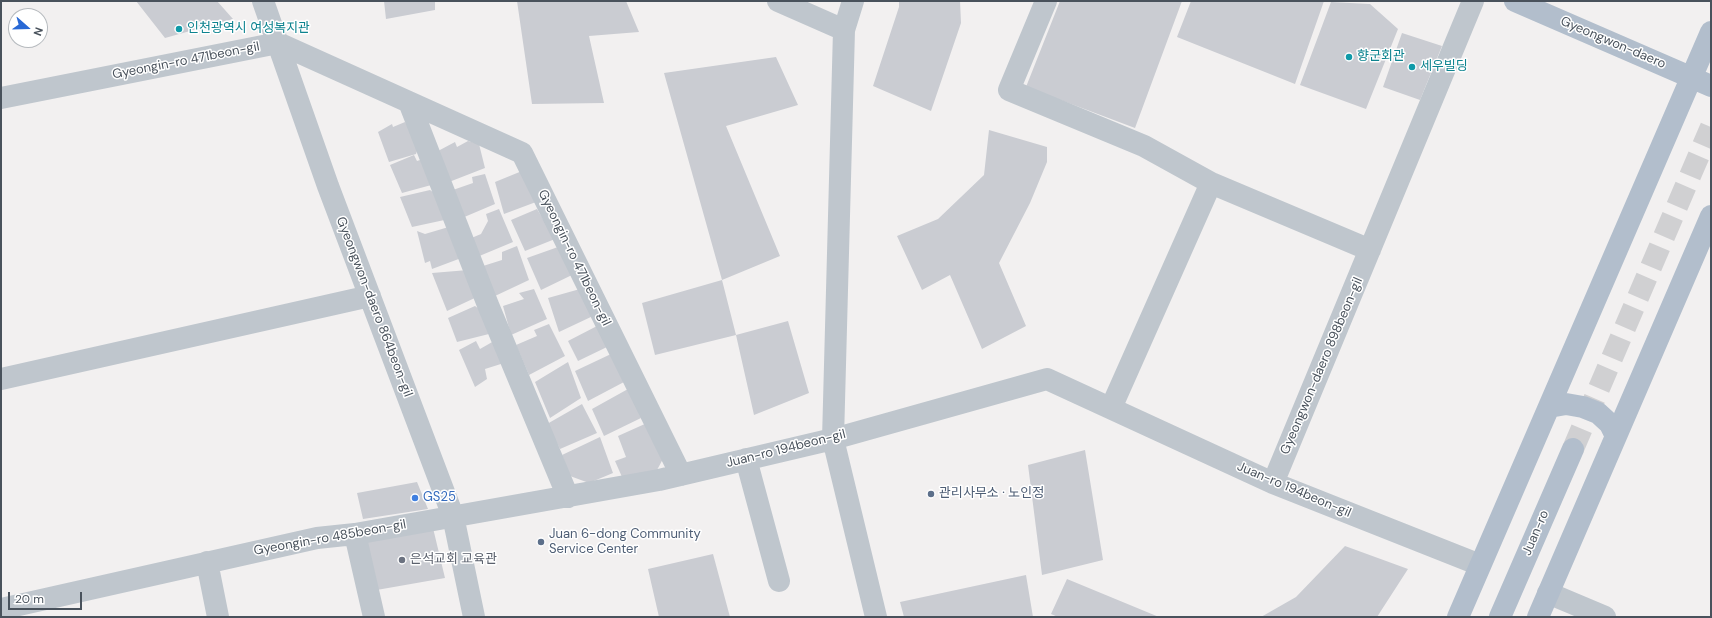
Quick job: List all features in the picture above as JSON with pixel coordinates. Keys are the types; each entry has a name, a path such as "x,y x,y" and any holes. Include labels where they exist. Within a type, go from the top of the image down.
{"main road":[{"name":"Gyeongwon-daero","path":"1514,1 1711,86"},
{"path":"1458,617 1711,32"},
{"path":"1538,617 1711,216"},
{"path":"1549,407 1566,404 1583,407 1598,413 1610,424 1616,436"},
{"name":"Juan-ro","path":"1500,617 1572,449"}],"street":[{"name":"Gyeongwon-daero 864beon-gil","path":"263,1 370,296 453,516 474,617"},
{"path":"778,1 844,30"},
{"path":"853,1 844,30 833,439 876,617"},
{"path":"1046,1 1009,90 1144,146 1211,183 1370,250"},
{"name":"Gyeongwon-daero 898beon-gil","path":"1273,483 1473,1"},
{"name":"Gyeongin-ro 471beon-gil","path":"1,98 278,43 522,153 681,475"},
{"path":"409,102 488,305 568,497"},
{"path":"1111,408 1211,183"},
{"path":"1,379 370,296"},
{"name":"Juan-ro 194beon-gil","path":"453,516 568,497 681,475 833,439 1047,379 1273,483 1480,565"},
{"path":"746,459 779,582"},
{"name":"Gyeongin-ro 485beon-gil","path":"1,609 317,538 355,534 453,516"},
{"path":"355,534 374,617"},
{"path":"207,562 218,617"},
{"path":"1548,593 1605,617"}],"building":[{"name":"인천광역시 여성복지관","path":"136,1 217,1 233,19 165,38"},
{"path":"384,1 435,1 435,10 386,19"},
{"path":"517,1 626,1 639,32 589,36 604,103 532,104"},
{"path":"899,1 960,1 961,23 931,111 873,86 899,7"},
{"path":"1060,1 1182,1 1135,128 1026,87"},
{"path":"1191,1 1324,1 1295,84 1177,37"},
{"name":"향군회관","path":"1331,2 1370,4 1398,29 1366,109 1300,85"},
{"name":"세우빌딩","path":"1402,33 1442,46 1420,100 1383,87"},
{"path":"776,57 798,105 726,126 780,256 722,280 664,73"},
{"path":"405,122 419,145 416,154 389,162 378,132 392,124 393,127"},
{"path":"989,130 1047,147 1047,162 1030,203 999,263 1026,326 982,349 950,275 922,290 897,236 938,219 984,175"},
{"path":"468,141 479,144 485,168 449,182 438,151 455,142 457,147"},
{"path":"414,155 417,161 423,159 435,184 402,193 390,165"},
{"path":"522,171 536,202 504,214 495,182"},
{"path":"485,174 495,204 462,218 450,191 473,183 472,177"},
{"path":"430,190 442,199 449,219 412,227 400,197"},
{"path":"499,209 513,242 477,257 469,239 481,234 488,221 486,214"},
{"path":"537,209 555,239 525,251 511,220"},
{"path":"452,226 464,257 432,269 430,261 425,263 417,231 425,234"},
{"path":"517,246 529,280 495,296 483,266 502,260 502,252"},
{"path":"558,247 572,275 541,290 527,258"},
{"path":"468,270 479,296 447,311 432,273"},
{"path":"722,280 736,335 655,355 642,303"},
{"path":"534,289 547,319 511,335 503,306 524,299 519,293"},
{"path":"580,289 593,316 559,332 548,298"},
{"path":"475,306 483,312 493,333 457,342 448,318"},
{"path":"788,321 809,393 754,415 736,335"},
{"path":"549,324 565,356 529,375 516,345 537,336 534,330"},
{"path":"597,326 607,347 578,361 568,341"},
{"path":"476,341 480,349 494,341 504,363 485,369 487,379 475,387 459,350"},
{"path":"611,354 624,382 588,401 575,371"},
{"path":"568,362 581,398 550,418 535,382"},
{"path":"628,389 641,418 604,436 592,409"},
{"path":"582,404 597,433 560,449 547,424"},
{"path":"647,423 664,457 657,470 622,477 615,461 626,457 618,436"},
{"path":"600,437 613,473 589,483 570,476 562,455"},
{"path":"1085,450 1103,560 1042,575 1028,465"},
{"path":"417,482 428,509 363,519 357,493"},
{"name":"은석교회 교육관","path":"433,528 445,578 371,591 360,541"},
{"path":"1345,546 1408,569 1377,617 1261,617 1296,597"},
{"path":"713,554 730,617 659,617 648,569"},
{"path":"1026,575 1033,617 904,617 900,602"},
{"path":"1067,579 1159,617 1058,617 1051,614"}],"tunnel":[{"path":"1573,449 1711,127"}],"place":[{"name":"인천광역시 여성복지관","path":"179,29"},
{"name":"향군회관","path":"1349,57"},
{"name":"세우빌딩","path":"1412,67"},
{"name":"관리사무소 · 노인정","path":"931,494"},
{"name":"GS25","path":"415,498"},
{"name":"Juan 6-dong Community Service Center","path":"541,542"},
{"name":"은석교회 교육관","path":"402,560"}]}
